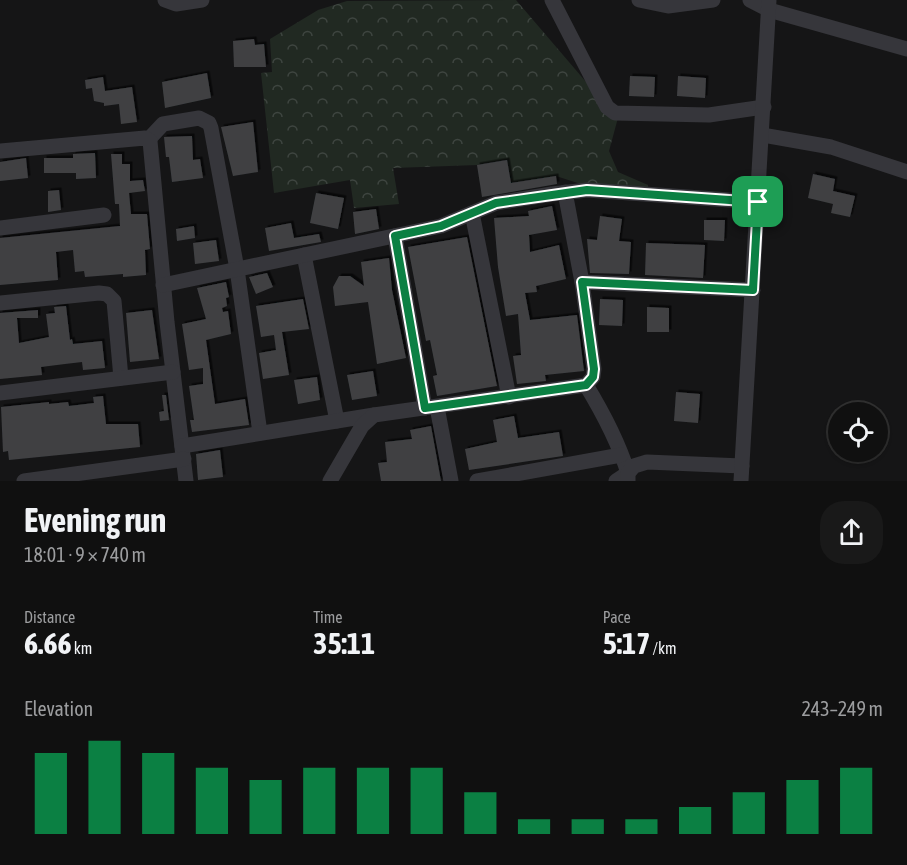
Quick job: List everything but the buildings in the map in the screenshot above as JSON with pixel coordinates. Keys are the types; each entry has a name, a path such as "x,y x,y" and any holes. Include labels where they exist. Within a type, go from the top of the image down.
{"street":[{"path":"165,0 176,4 202,0"},
{"path":"552,0 607,107 615,113 709,115 764,107"},
{"path":"639,0 662,6 713,0"},
{"path":"750,0 907,49"},
{"path":"624,478 634,466 647,462 741,473 769,5"},
{"path":"0,151 148,140 163,124 199,118 209,123 237,269 260,433"},
{"path":"762,135 831,147 907,172"},
{"path":"148,140 152,147 163,285 186,481"},
{"path":"163,285 441,226 496,203 566,192 587,190 758,202"},
{"path":"24,481 183,452 260,433 586,385 593,377 594,369 566,192"},
{"path":"472,213 509,397"},
{"path":"0,228 104,215"},
{"path":"395,236 431,408 451,481"},
{"path":"304,255 337,421"},
{"path":"582,282 753,290"},
{"path":"0,303 99,293 111,297 114,301 121,378"},
{"path":"0,393 173,372"},
{"path":"586,385 605,417 621,455 624,478"},
{"path":"330,481 362,426 374,415"},
{"path":"477,481 621,455"}],"green space":[{"path":"516,0 610,110 619,114 609,151 618,172 648,185 648,194 587,186 556,176 512,183 507,160 477,165 393,168 399,204 354,208 350,180 274,193 261,73 272,72 270,39 318,10 347,1"}],"route":[{"path":"587,190 758,202 753,290 582,282 594,369 593,377 586,385 425,408 395,236 441,226 496,203 573,191 587,190"}]}
